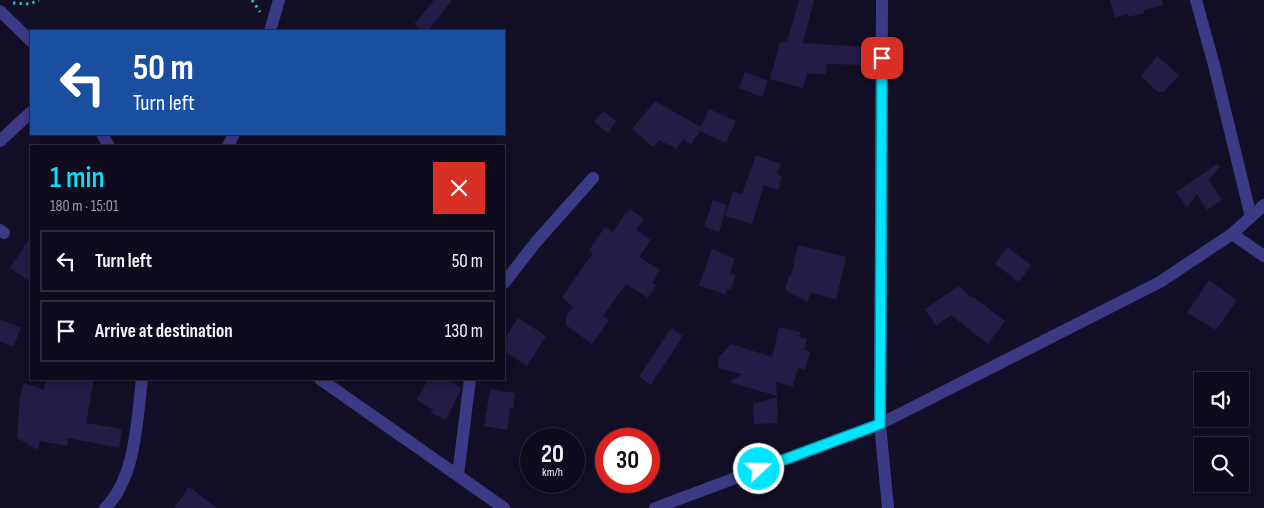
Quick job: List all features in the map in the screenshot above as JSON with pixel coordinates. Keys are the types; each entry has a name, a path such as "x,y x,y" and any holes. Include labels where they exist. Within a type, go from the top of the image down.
{"street":[{"path":"270,30 279,0"},
{"path":"882,0 880,424 888,508"},
{"path":"1196,0 1251,217"},
{"path":"2,7 30,40"},
{"path":"0,141 30,113"},
{"path":"505,282 536,242 593,178"},
{"path":"655,508 880,424 1160,282 1232,234 1264,205"},
{"path":"1232,234 1264,256"},
{"path":"105,508 112,502 125,475 134,449 142,380"},
{"path":"321,380 504,508"},
{"path":"458,475 470,380"}],"path":[{"path":"2,7 30,4 39,0"}],"building":[{"path":"434,0 452,0 429,30 422,30 414,24"},
{"path":"799,0 814,0 803,43 867,47 867,65 827,64 826,75 807,73 803,88 770,79 780,42 787,42"},
{"path":"1110,0 1162,0 1163,5 1144,10 1144,13 1128,17 1128,14 1115,18"},
{"path":"1157,56 1179,75 1164,92 1158,92 1141,76"},
{"path":"745,72 768,81 762,97 739,88"},
{"path":"655,101 701,127 709,109 736,121 726,143 700,131 691,144 683,139 677,149 659,140 653,147 632,129"},
{"path":"603,111 616,121 608,133 594,122"},
{"path":"756,155 781,164 777,174 782,176 778,190 764,185 752,224 725,216 733,192 742,194"},
{"path":"1217,164 1220,167 1209,180 1222,200 1207,210 1197,194 1187,207 1176,192"},
{"path":"713,200 727,205 719,232 704,227"},
{"path":"630,209 644,219 636,230 651,240 639,257 660,270 652,283 656,285 648,298 626,284 603,316 609,320 592,344 566,325 566,316 573,307 562,297 593,253 589,250 605,227 613,232"},
{"path":"30,238 30,281 10,268"},
{"path":"798,245 846,257 836,300 810,292 808,302 785,290 789,276 791,276"},
{"path":"1007,247 1031,265 1019,282 995,264"},
{"path":"712,249 735,259 730,273 736,275 730,290 727,289 725,294 699,286"},
{"path":"1209,280 1237,300 1216,330 1187,313"},
{"path":"959,286 972,298 1005,321 988,344 951,315 936,326 925,309"},
{"path":"518,318 546,336 527,366 505,352 505,338"},
{"path":"0,319 21,328 13,347 0,341"},
{"path":"779,327 800,332 799,337 807,339 804,350 810,352 805,370 798,368 793,387 776,382 777,396 730,382 742,374 718,368 719,357 731,344 772,357"},
{"path":"671,328 683,336 651,385 639,377"},
{"path":"46,380 94,380 86,423 122,429 119,448 68,438 67,446 40,441 38,450 17,438 20,396 24,383 44,390"},
{"path":"427,380 447,380 461,387 446,420 431,413 433,410 417,400"},
{"path":"490,389 515,393 513,408 510,408 507,430 484,426"},
{"path":"777,397 778,423 754,424 753,404"},
{"path":"189,487 217,508 174,508"}],"route":[{"path":"759,469 880,424 882,58"}]}
